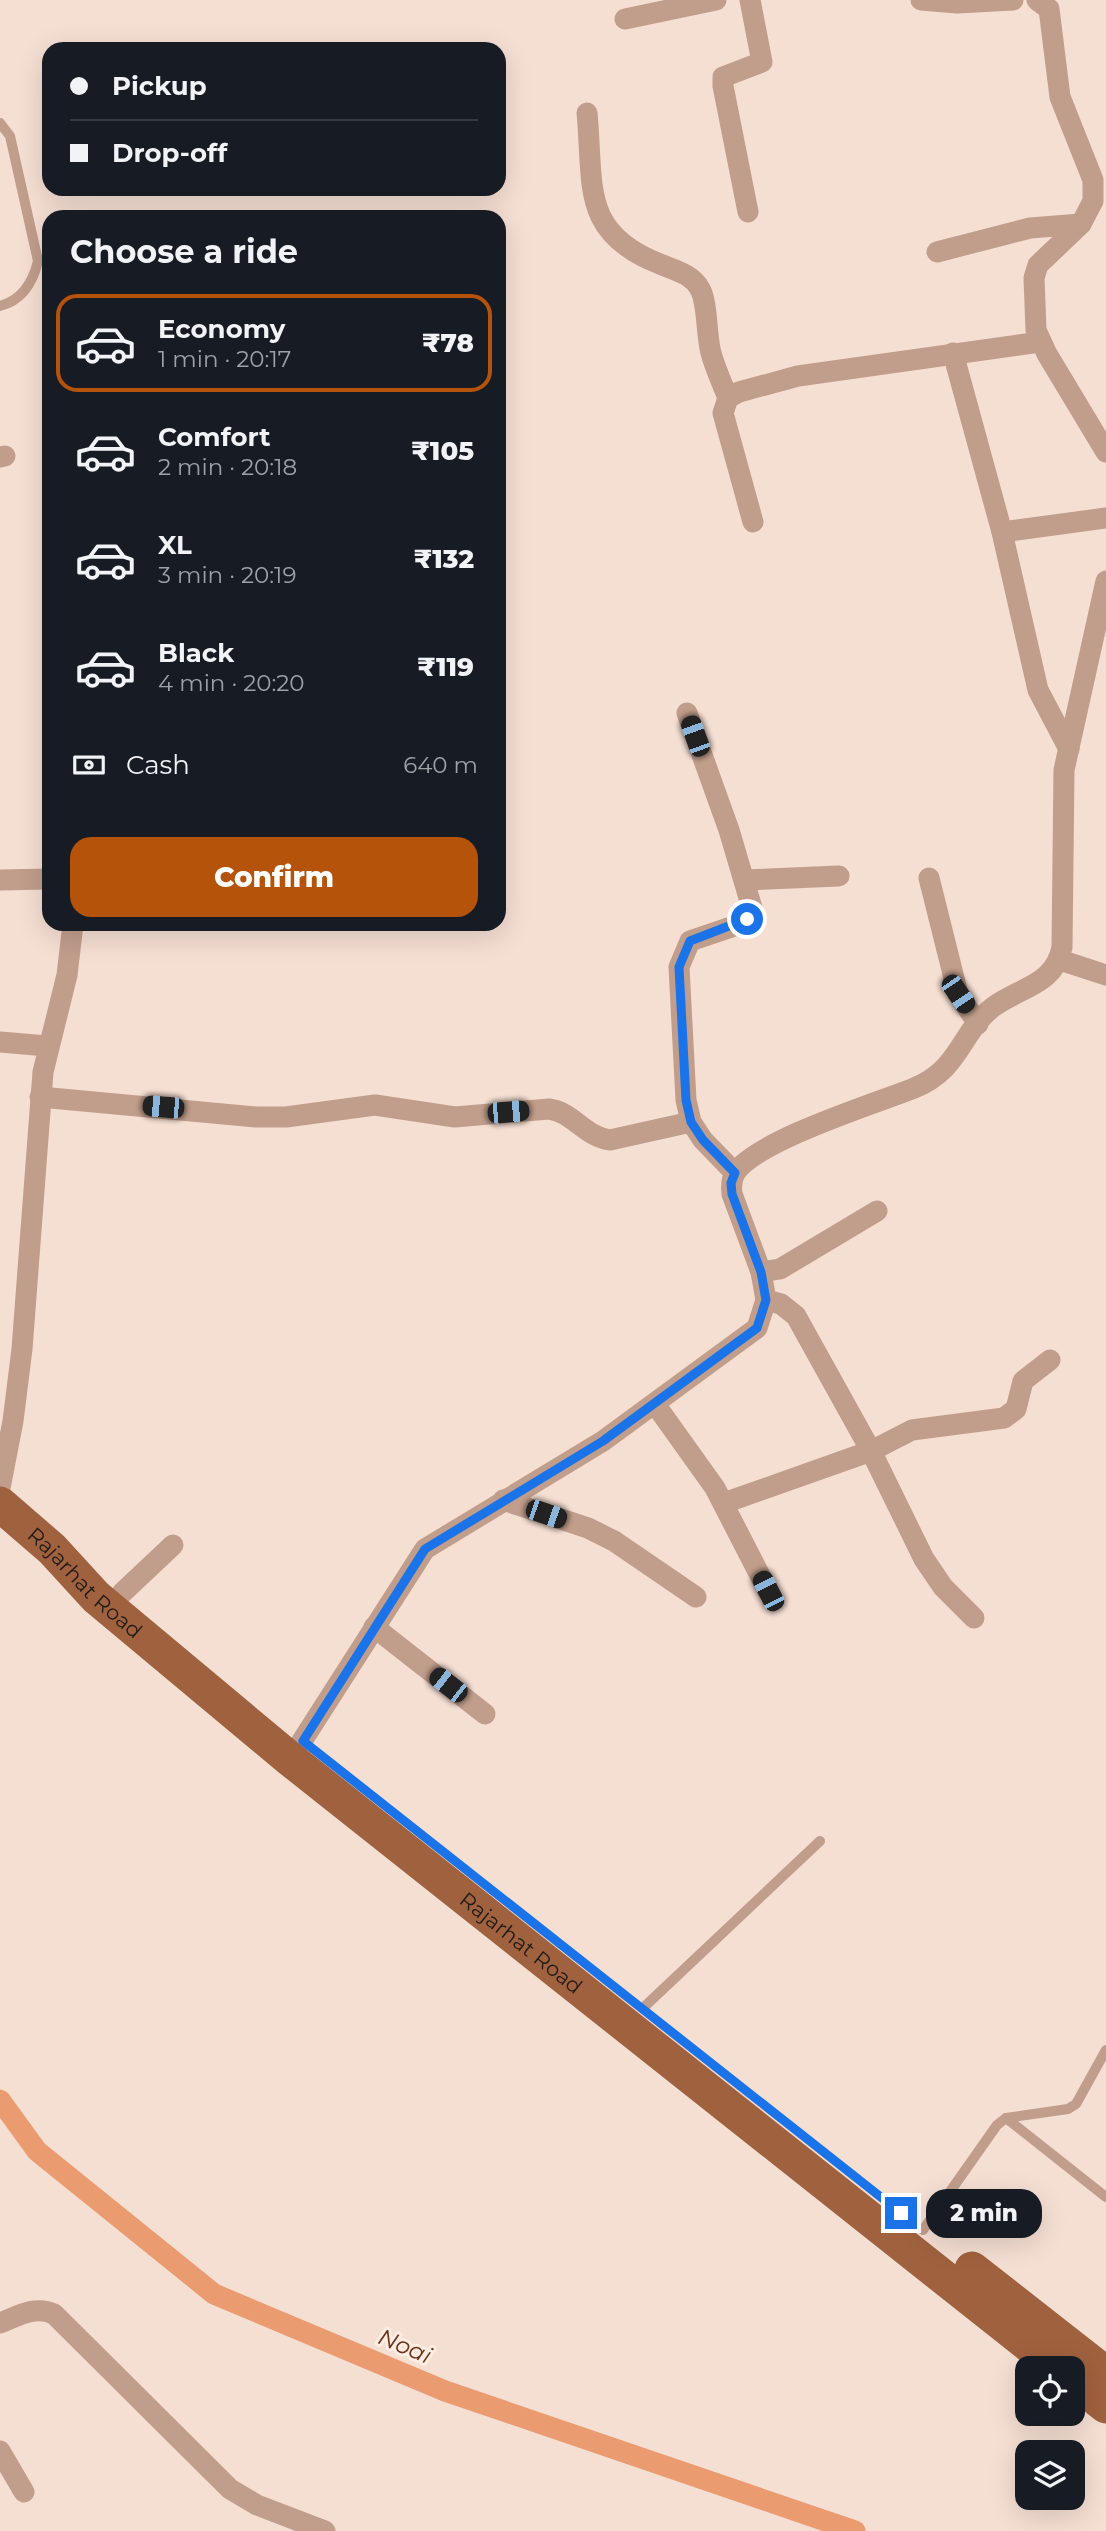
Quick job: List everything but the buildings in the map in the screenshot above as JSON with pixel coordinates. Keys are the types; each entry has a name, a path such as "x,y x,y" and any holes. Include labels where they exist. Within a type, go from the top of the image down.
{"main road":[{"name":"Rajarhat Road","path":"0,1504 52,1549 96,1597 290,1759 1043,2356"},
{"path":"52,1549 98,1573 303,1741 1106,2374"},
{"path":"1085,2389 1106,2406"}],"street":[{"path":"625,19 716,0"},
{"path":"748,212 723,77 762,62 750,0"},
{"path":"921,0 957,3 1013,0"},
{"path":"1042,1 1051,16 1060,97 1093,180 1093,201 1081,223 1038,265 1034,278 1036,330 1040,342 1106,452"},
{"path":"587,113 598,214 607,231 639,256 687,275 701,291 711,353 728,398 723,413 753,522"},
{"path":"937,252 1030,228 1081,223"},
{"path":"728,398 739,392 797,376 1040,342"},
{"path":"953,353 1002,532 1038,690 1069,749"},
{"path":"1002,532 1106,519"},
{"path":"303,1741 425,1549 603,1441 749,1337 757,1328 766,1300 761,1272 732,1194 731,1183 735,1173 786,1138 926,1082 957,1057 978,1024 998,1004 1038,984 1060,960 1062,790 1105,593"},
{"path":"687,713 752,908 747,919 690,941 679,967 686,1100 691,1122 703,1140 735,1173"},
{"path":"744,880 839,876"},
{"path":"929,878 958,994 978,1024"},
{"path":"0,880 42,879"},
{"path":"0,1488 13,1421 22,1349 40,1097 47,1046 67,975 72,931"},
{"path":"1060,960 1106,975"},
{"path":"0,1042 47,1046"},
{"path":"40,1097 256,1117 286,1117 374,1105 455,1117 549,1109 561,1110 598,1139 610,1140 691,1122"},
{"path":"761,1272 780,1269 877,1211"},
{"path":"766,1300 781,1304 796,1316 871,1451 934,1575 974,1618"},
{"path":"724,1503 871,1451 912,1430 1004,1418 1012,1414 1023,1381 1050,1360"},
{"path":"655,1404 724,1503 768,1591"},
{"path":"503,1500 588,1528 614,1541 696,1597"},
{"path":"122,1592 173,1545"},
{"path":"374,1627 485,1714"},
{"path":"0,2323 34,2310 45,2309 54,2314 230,2489 257,2505 325,2531"},
{"path":"0,2451 24,2492"}],"lane":[{"path":"0,123 10,136 38,261 34,276 25,292 0,306"},
{"path":"643,2008 820,1841"},
{"path":"923,2230 990,2132 1006,2118 1068,2109 1076,2104 1106,2050"},
{"path":"1006,2118 1106,2197"}],"waterway":[{"name":"Noai","path":"0,2100 37,2151 214,2294 445,2391 855,2531"}],"route":[{"path":"747,919 743,923 690,941 685,947 679,967 686,1100 691,1122 703,1140 735,1173 731,1183 732,1194 761,1272 766,1300 757,1328 749,1337 603,1441 425,1549 303,1741 901,2213"}]}
